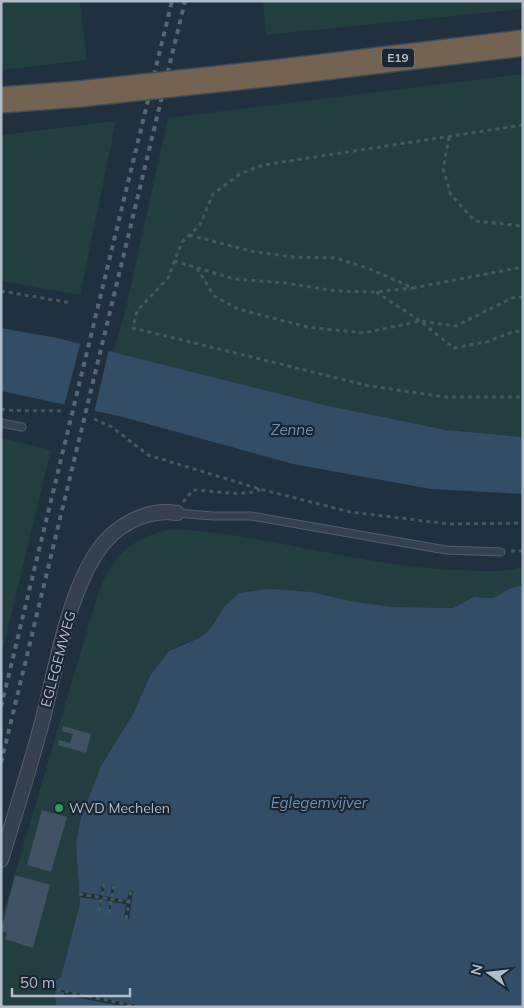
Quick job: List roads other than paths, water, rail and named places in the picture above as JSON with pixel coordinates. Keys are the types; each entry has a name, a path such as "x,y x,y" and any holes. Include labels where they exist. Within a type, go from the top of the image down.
{"highway":[{"name":"E19","path":"1,100 79,94 274,73 523,43"}],"street":[{"name":"EGLEGEMWEG","path":"1,860 42,724 70,612 90,563 98,550 120,528 140,516 157,511 177,512"}],"lane":[{"path":"1,423 22,427"},
{"path":"177,512 212,516 251,516 446,550 501,552"}],"water":[{"name":"Zenne","path":"1,328 57,338 324,405 446,430 523,437 523,494 431,489 293,464 119,416 1,391"},
{"name":"Eglegemvijver","path":"523,585 523,1007 56,1007 55,988 49,985 49,981 57,980 61,977 80,903 76,844 81,818 100,768 134,712 150,676 169,651 201,637 211,628 225,606 239,593 269,589 311,592 350,601 392,607 453,608 474,597 493,598 511,588"}],"railway":[{"path":"1,707 172,1"},
{"path":"1,763 185,1"}],"place":[{"name":"WVD Mechelen","path":"59,808"}]}
